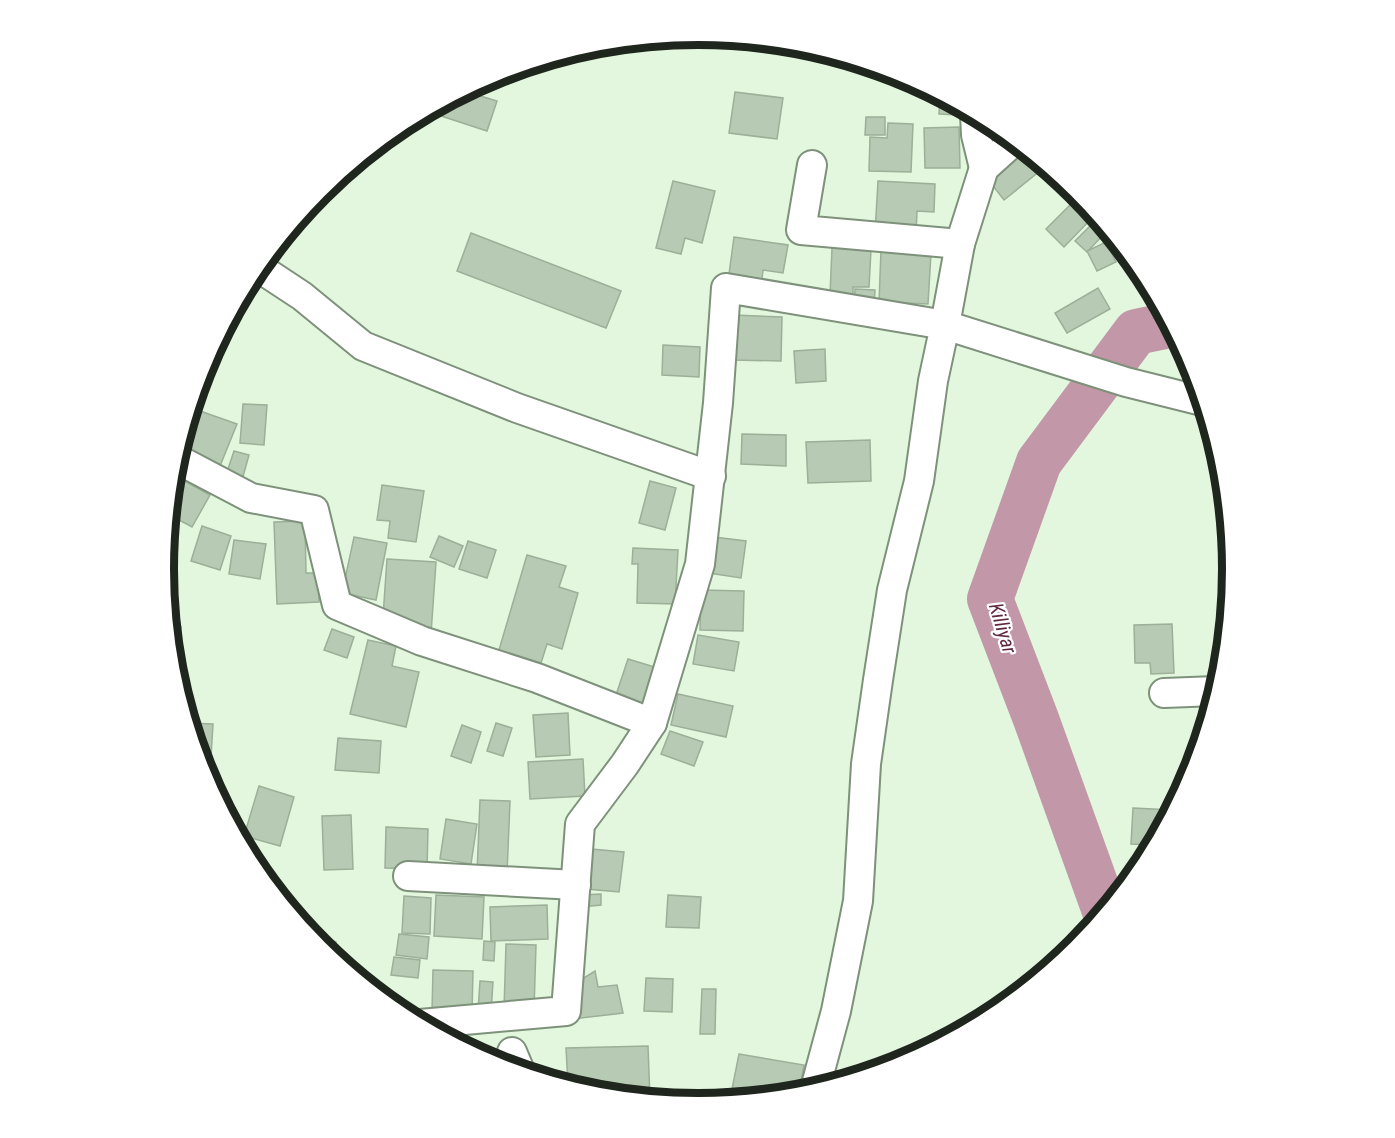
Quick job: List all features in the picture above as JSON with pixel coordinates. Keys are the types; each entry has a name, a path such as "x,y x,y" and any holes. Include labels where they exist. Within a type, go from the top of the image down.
{"street":[{"path":"976,125 984,168"},
{"path":"818,1079 836,1011 858,901 866,764 878,680 892,590 920,481 933,381 960,244 984,168 1008,147"},
{"path":"812,165 801,230 960,244"},
{"path":"266,272 302,296 363,346 517,408 711,476"},
{"path":"435,1023 566,1011 580,824 625,764 652,723 700,564 711,476 726,288 945,325 1126,382 1193,399"},
{"path":"185,463 252,498 314,510 336,604 422,641 537,678 652,723"},
{"path":"1164,693 1207,691"},
{"path":"408,876 576,885"}],"building":[{"path":"735,92 783,98 777,139 729,133"},
{"path":"476,95 497,101 487,131 436,114"},
{"path":"940,104 959,115 939,114"},
{"path":"866,117 885,117 885,135 865,135"},
{"path":"888,123 913,124 911,172 869,171 870,137 887,138"},
{"path":"959,127 960,168 925,168 924,128"},
{"path":"1016,153 1039,172 1004,200 986,177"},
{"path":"1045,177 1068,198 1089,221 1064,247 1046,229 1072,203"},
{"path":"673,181 715,191 702,243 685,238 681,254 656,248"},
{"path":"878,181 935,184 934,212 917,211 916,235 875,233"},
{"path":"1091,225 1102,237 1087,252 1075,241"},
{"path":"471,233 621,291 606,328 457,271"},
{"path":"734,237 788,245 783,273 763,270 762,279 729,274"},
{"path":"1106,242 1116,262 1097,271 1087,251"},
{"path":"832,248 871,250 869,287 853,287 853,296 830,295"},
{"path":"881,250 931,253 928,304 879,302"},
{"path":"1098,288 1110,309 1067,333 1055,313"},
{"path":"855,289 875,290 874,306 854,305"},
{"path":"734,315 782,317 781,361 733,360"},
{"path":"663,345 700,347 699,377 662,375"},
{"path":"825,349 826,381 796,383 794,351"},
{"path":"243,404 267,405 264,445 240,443"},
{"path":"200,411 237,424 220,466 187,453"},
{"path":"742,434 786,435 786,466 741,464"},
{"path":"870,440 871,481 808,483 806,442"},
{"path":"234,451 249,455 242,480 226,475"},
{"path":"182,479 210,495 192,527 176,519"},
{"path":"650,481 676,488 665,530 639,523"},
{"path":"382,485 424,491 416,542 388,538 390,521 377,520"},
{"path":"305,521 306,573 318,573 319,602 277,604 274,522"},
{"path":"202,526 231,536 220,570 191,561"},
{"path":"439,536 463,546 454,567 430,557"},
{"path":"354,537 387,543 376,600 342,593"},
{"path":"714,537 746,541 741,578 709,573"},
{"path":"234,540 266,544 260,579 229,574"},
{"path":"468,541 496,550 487,578 459,569"},
{"path":"633,548 678,550 675,604 637,603 638,564 632,564"},
{"path":"527,555 566,566 559,587 578,593 562,649 547,644 541,663 499,650"},
{"path":"387,559 436,562 431,634 382,631"},
{"path":"701,590 744,591 743,631 700,630"},
{"path":"1172,624 1174,673 1151,674 1150,663 1135,663 1134,625"},
{"path":"177,626 181,627 179,641"},
{"path":"332,629 354,637 347,658 324,650"},
{"path":"698,635 739,642 734,671 693,664"},
{"path":"368,640 396,646 392,666 419,672 406,727 350,714"},
{"path":"628,659 661,669 649,708 615,698"},
{"path":"678,694 733,706 726,737 671,725"},
{"path":"568,713 570,755 536,757 533,715"},
{"path":"197,723 213,724 211,757 208,757"},
{"path":"496,723 512,728 503,756 487,751"},
{"path":"462,725 481,732 471,763 451,756"},
{"path":"670,731 703,742 694,766 661,754"},
{"path":"338,738 381,741 379,773 335,770"},
{"path":"583,759 585,796 530,799 528,762"},
{"path":"259,786 294,797 280,846 248,837 245,833"},
{"path":"480,800 510,801 507,874 477,873"},
{"path":"1133,808 1162,810 1143,845 1131,844"},
{"path":"351,815 353,869 324,870 322,816"},
{"path":"446,819 477,824 471,864 440,859"},
{"path":"386,827 428,829 427,869 385,868"},
{"path":"591,849 624,852 619,892 586,889"},
{"path":"601,894 601,905 581,907 580,895"},
{"path":"436,895 484,897 482,939 434,936"},
{"path":"668,895 701,897 699,928 666,927"},
{"path":"404,896 431,898 430,934 402,933"},
{"path":"547,905 548,939 491,941 490,907"},
{"path":"399,934 429,937 427,959 396,955"},
{"path":"326,939 336,942 334,947"},
{"path":"484,941 495,942 494,961 483,960"},
{"path":"506,944 536,945 534,1010 504,1009"},
{"path":"394,957 420,960 418,978 391,975"},
{"path":"433,970 473,971 472,1013 432,1011"},
{"path":"595,971 598,987 617,985 623,1013 573,1019 579,981"},
{"path":"646,978 673,979 672,1012 644,1011"},
{"path":"480,981 493,982 491,1012 478,1011"},
{"path":"702,989 716,989 715,1034 700,1034"},
{"path":"648,1046 650,1091 568,1076 566,1048"},
{"path":"739,1054 804,1065 801,1083 766,1089 744,1091 732,1089"}],"waterway":[{"name":"Killiyar","path":"1102,901 990,599 1039,462 1136,332 1162,327"}]}
